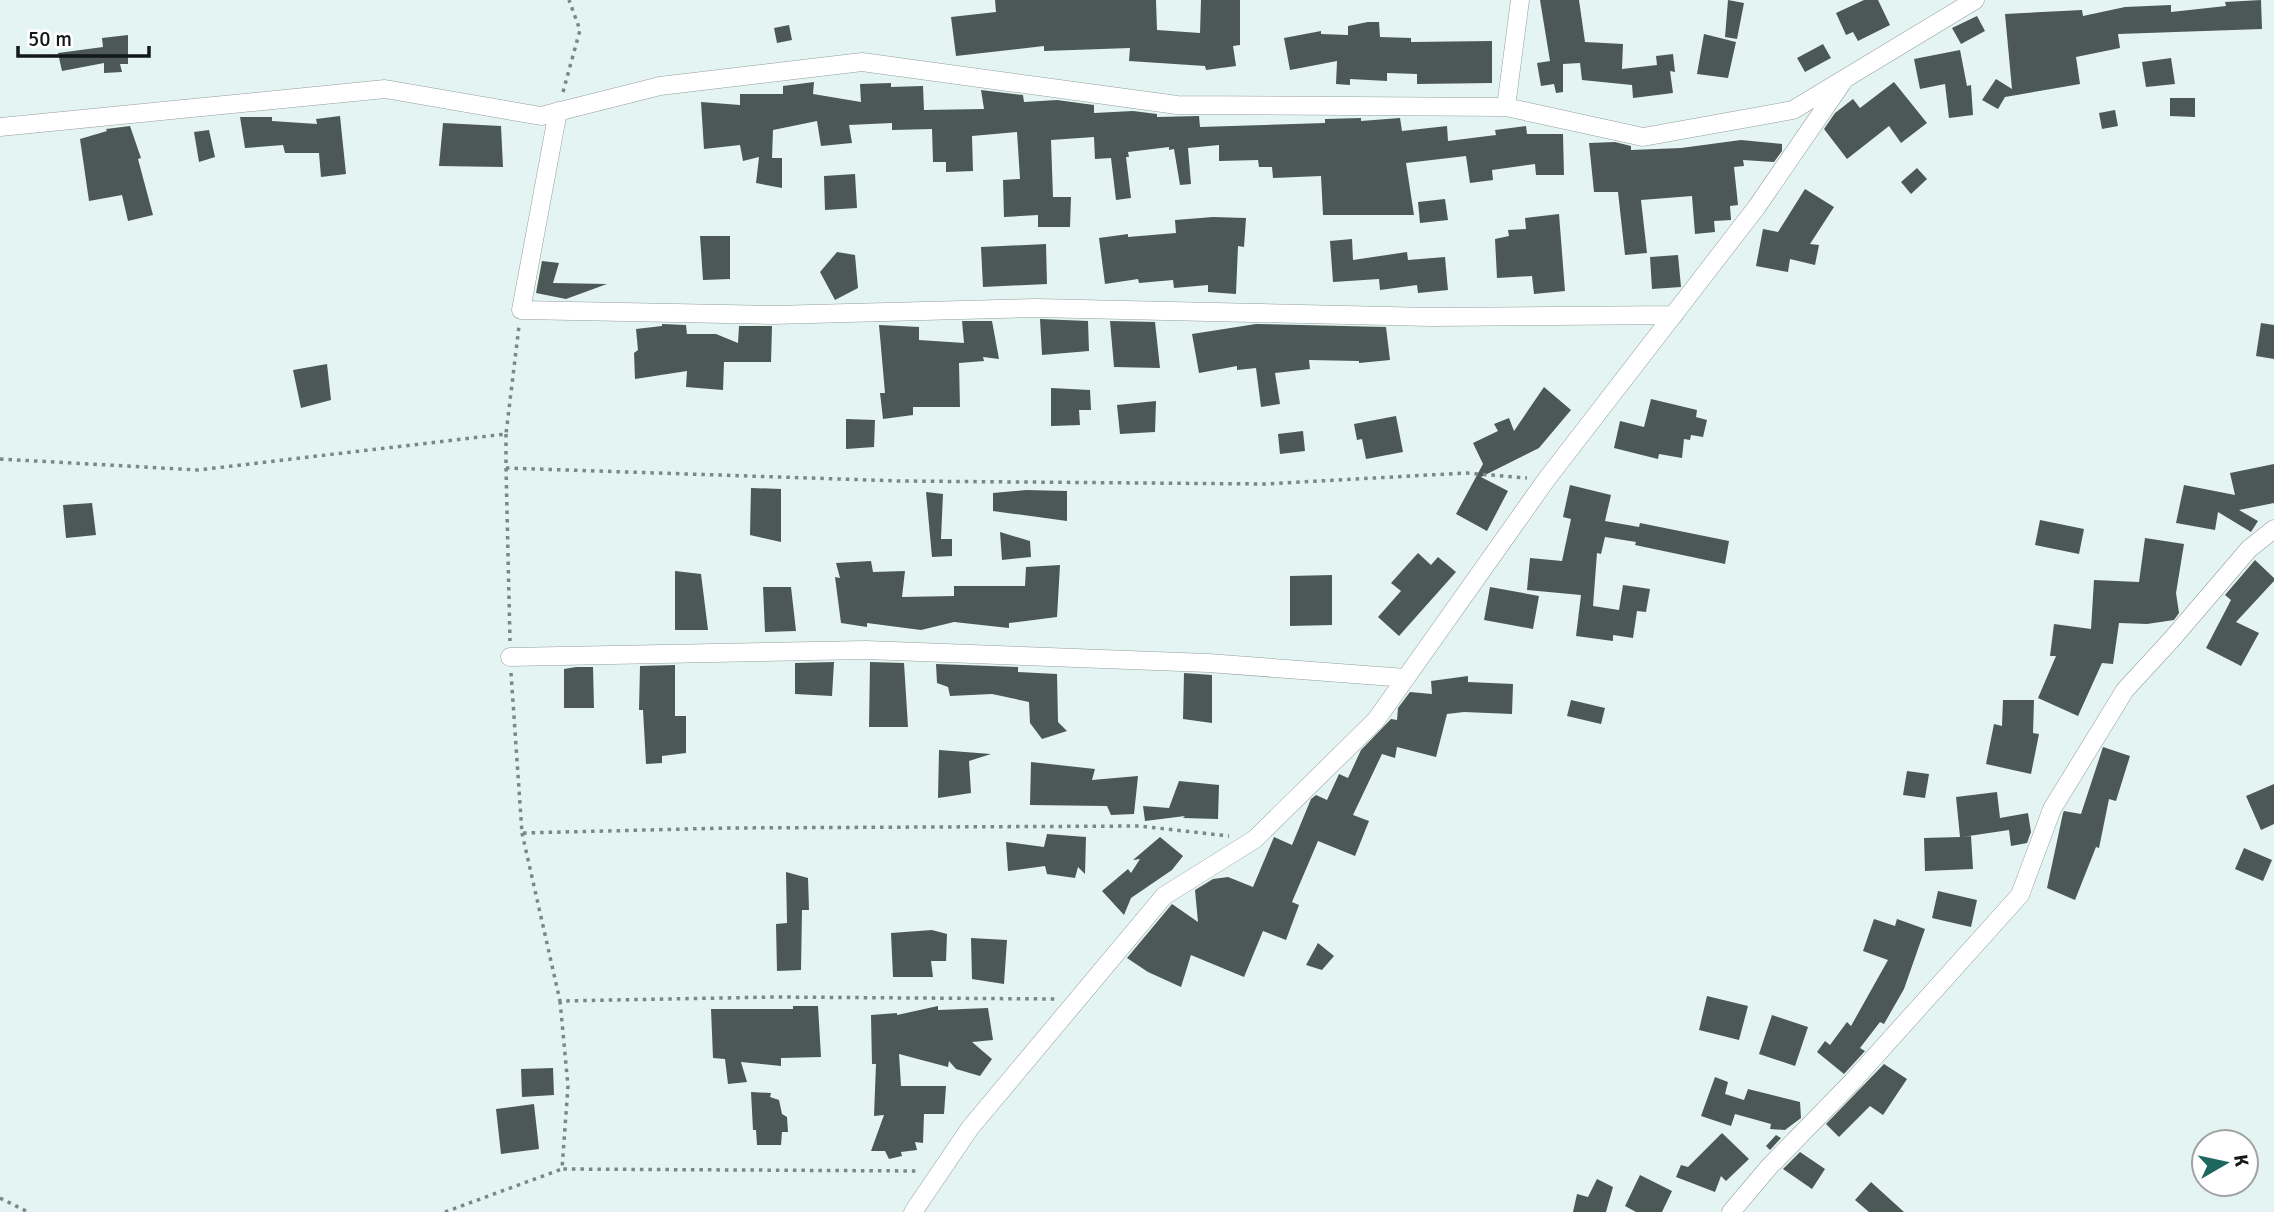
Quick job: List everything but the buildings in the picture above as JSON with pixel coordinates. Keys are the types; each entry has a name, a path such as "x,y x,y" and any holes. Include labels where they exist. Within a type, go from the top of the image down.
{"street":[{"path":"1506,107 1520,0"},
{"path":"0,127 385,89 541,116 660,86 862,62 1177,105 1506,107 1643,137 1793,110 1975,0"},
{"path":"913,1212 970,1128 1164,896 1255,839 1376,720 1546,480 1756,208 1846,77"},
{"path":"558,111 521,310 773,315 1037,308 1430,317 1674,315"},
{"path":"1731,1212 1769,1167 1852,1082 2020,895 2052,809 2125,690 2249,549 2274,529"},
{"path":"510,657 866,649 1208,663 1406,678"}],"path":[{"path":"558,111 580,30 569,0"},
{"path":"521,310 506,434 510,657 522,833 560,1001 568,1086 562,1169"},
{"path":"0,459 198,470 506,434"},
{"path":"506,468 927,482 1264,484 1466,473 1546,480"},
{"path":"522,833 742,828 1139,826 1255,839"},
{"path":"560,1001 775,997 1079,999"},
{"path":"444,1212 562,1169 941,1171"},
{"path":"0,1198 28,1212"}]}
